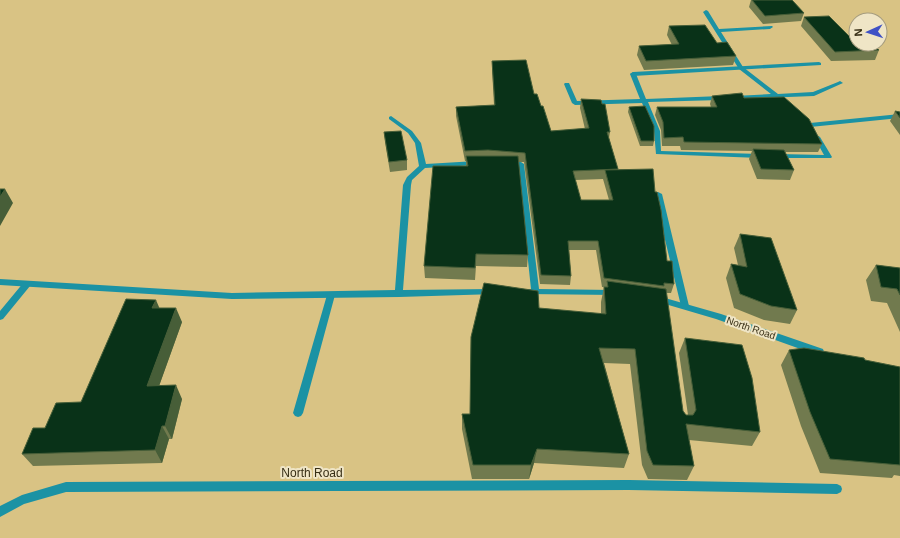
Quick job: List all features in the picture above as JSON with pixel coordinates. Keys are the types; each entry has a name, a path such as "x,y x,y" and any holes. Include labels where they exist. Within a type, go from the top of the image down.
{"street":[{"path":"706,12 741,68 780,99"},
{"path":"717,31 770,27"},
{"path":"765,156 658,153 657,130 633,74 819,64"},
{"path":"567,84 575,103 645,100 780,99 814,94 840,83"},
{"path":"773,156 829,157 807,123 900,116"},
{"path":"391,118 410,132 418,143 423,166"},
{"path":"399,294 407,185 409,179 423,166 487,163"},
{"path":"500,163 521,164 535,292"},
{"path":"658,194 685,306"},
{"path":"0,282 232,296 505,292"},
{"path":"0,317 26,284"},
{"path":"520,292 599,291 622,294"},
{"path":"298,413 331,295"},
{"name":"North Road","path":"652,297 666,305 685,306 718,316 827,355"},
{"name":"North Road","path":"0,512 22,500 43,492 66,487 628,485 838,489"}],"building":[{"path":"752,0 792,0 804,13 765,16"},
{"path":"829,16 848,35 848,51 835,52 804,17"},
{"path":"705,25 717,43 727,42 736,56 646,61 639,46 679,44 669,26"},
{"path":"526,60 534,94 537,94 541,106 543,106 551,131 589,128 581,99 601,100 602,104 605,104 610,132 607,132 618,169 573,171 581,200 613,200 605,170 653,169 655,192 657,192 661,210 667,261 672,261 674,284 664,283 664,286 604,278 598,241 568,241 571,276 541,275 525,153 488,150 465,151 456,107 495,105 492,61"},
{"path":"742,93 744,98 784,97 809,119 822,144 684,142 683,137 664,138 663,122 657,107 717,107 712,96"},
{"path":"645,106 654,126 654,141 641,141 629,107"},
{"path":"895,111 900,112 900,118"},
{"path":"401,131 407,160 389,162 384,132"},
{"path":"753,149 784,150 794,170 761,169"},
{"path":"466,156 518,156 528,255 476,254 475,268 424,266 433,166 468,166"},
{"path":"0,189 5,189 0,197"},
{"path":"740,234 771,238 797,310 771,306 740,294 731,264 747,267"},
{"path":"876,265 900,268 900,295 897,289 881,287"},
{"path":"607,281 666,289 683,411 686,415 693,415 696,410 685,338 742,345 752,378 760,432 686,424 694,466 653,465 647,451 635,349 599,348 629,454 537,449 531,465 473,465 462,414 470,414 471,337 484,283 538,291 539,308 606,314 604,287 608,287"},
{"path":"126,299 156,300 152,308 176,308 147,386 176,385 165,426 162,426 155,450 22,454 33,428 45,428 56,403 81,402"},
{"path":"804,348 864,358 865,360 900,367 900,465 830,459 810,412 789,350"}]}
